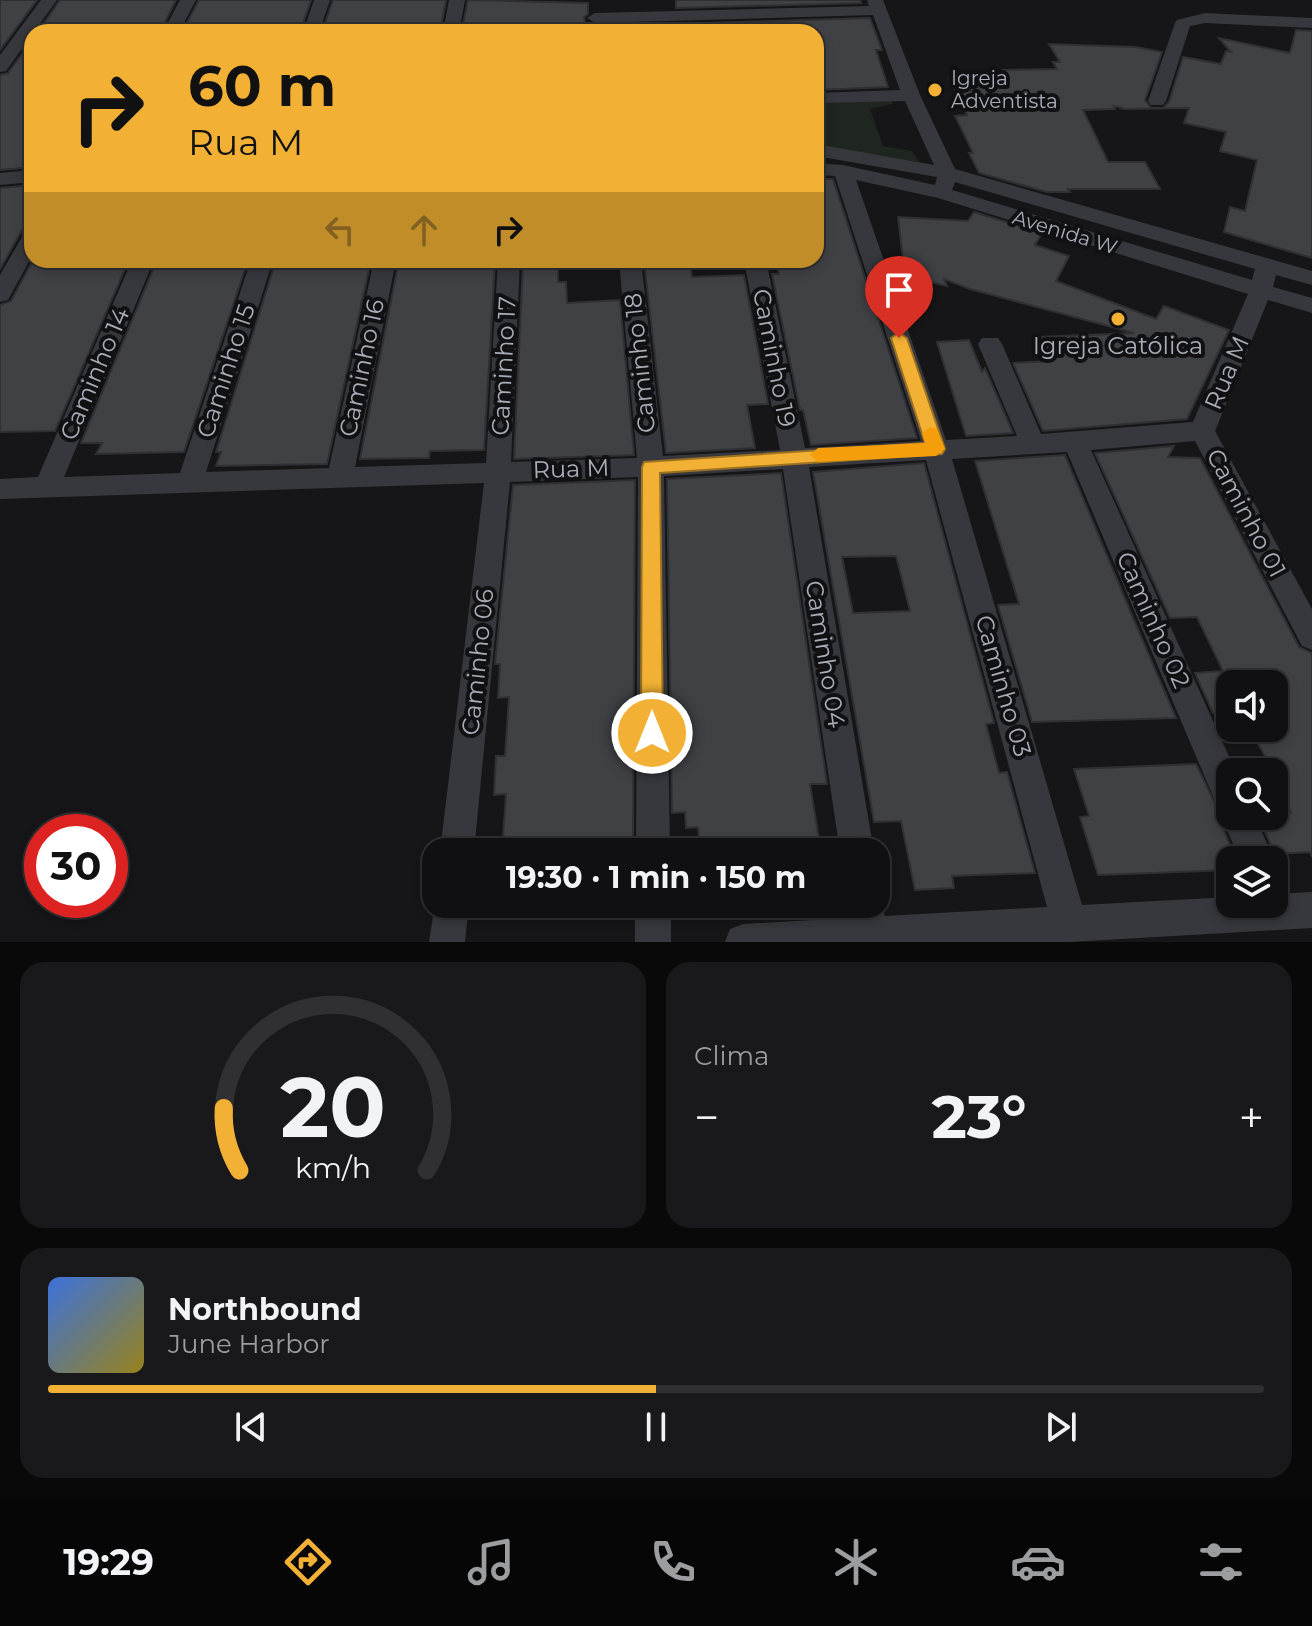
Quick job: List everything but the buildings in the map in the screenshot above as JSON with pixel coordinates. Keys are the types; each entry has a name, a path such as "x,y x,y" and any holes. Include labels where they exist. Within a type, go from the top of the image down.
{"street":[{"path":"31,24 49,0"},
{"path":"175,24 188,0"},
{"path":"314,24 322,0"},
{"path":"452,24 457,0"},
{"path":"596,0 596,24"},
{"path":"645,24 877,5 945,183"},
{"path":"1157,101 1183,23 1205,18 1312,23"},
{"path":"0,67 24,34"},
{"path":"824,98 911,95"},
{"name":"Avenida W","path":"824,152 945,183 1101,216 1264,278 1312,306"},
{"name":"Avenida W","path":"824,170 945,183 1088,239 1264,278 1312,278"},
{"name":"Caminho 03","path":"843,171 936,449 1070,924"},
{"path":"0,179 24,177"},
{"path":"0,189 24,188"},
{"path":"1088,239 1101,216"},
{"path":"0,295 24,252"},
{"name":"Caminho 14","path":"47,487 140,268"},
{"name":"Caminho 15","path":"190,482 259,268"},
{"name":"Caminho 16","path":"340,475 383,268"},
{"name":"Caminho 17","path":"498,472 509,268"},
{"name":"Caminho 18","path":"631,268 651,467 653,838"},
{"name":"Caminho 19","path":"757,268 794,456"},
{"name":"Rua M","path":"0,489 340,475 651,467 794,456 1075,442 1202,431 1264,278"},
{"path":"990,344 1033,444"},
{"name":"Caminho 01","path":"1202,431 1312,637"},
{"name":"Caminho 02","path":"1075,442 1216,765"},
{"name":"Caminho 04","path":"794,456 855,838"},
{"name":"Caminho 06","path":"459,838 498,472"},
{"path":"743,942 867,920 1070,924 1216,912"},
{"path":"447,942 450,918"},
{"path":"653,918 653,942"}],"shaded area":[{"path":"891,99 893,104 870,109 883,146 912,151 919,162 824,152 824,101"}],"slow traffic":[{"path":"818,455 936,449 930,433"}],"place":[{"name":"Igreja Adventista","path":"935,90"},
{"name":"Igreja Católica","path":"1118,319"}],"route":[{"path":"652,733 651,467 936,449 899,338"}]}
